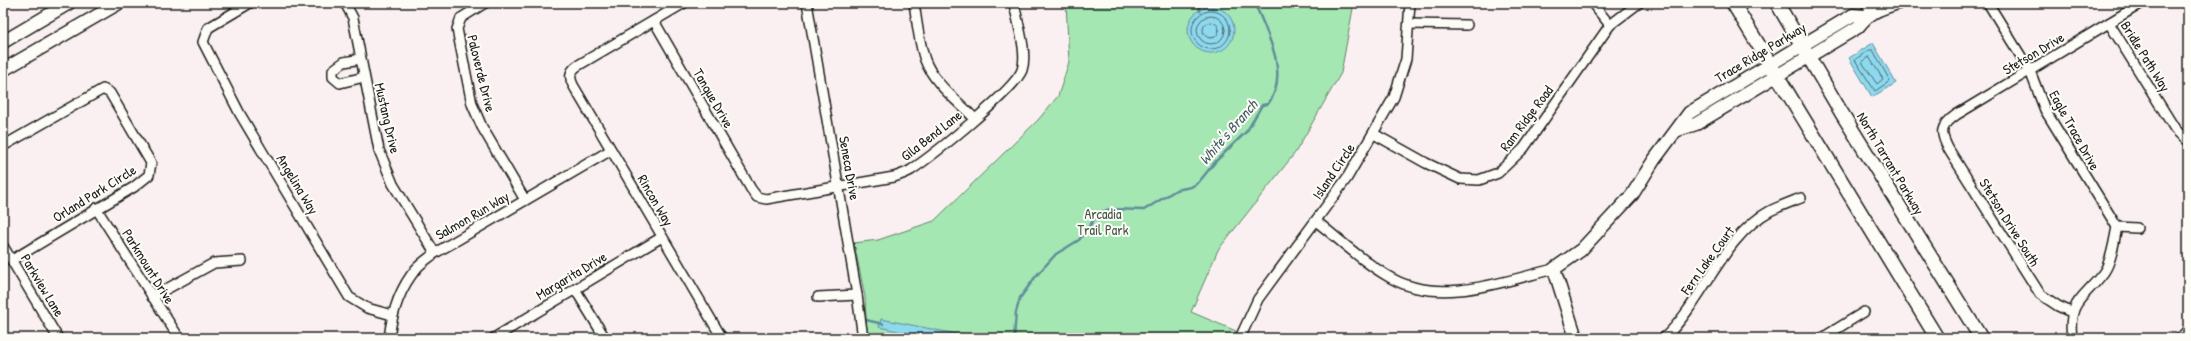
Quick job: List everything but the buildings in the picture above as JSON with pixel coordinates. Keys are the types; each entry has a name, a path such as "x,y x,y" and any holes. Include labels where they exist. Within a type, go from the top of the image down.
{"main road":[{"path":"1733,3 1937,338"},
{"name":"North Tarrant Parkway","path":"1777,3 1981,338"}],"street":[{"path":"3,42 69,3"},
{"name":"Angelina Way","path":"250,3 208,28 203,42 240,114 349,297 367,308 392,315"},
{"name":"Mustang Drive","path":"345,3 353,18 379,150 393,184 435,253"},
{"name":"Paloverde Drive","path":"485,3 459,21 457,29 472,104 482,128 525,200"},
{"path":"654,21 684,3"},
{"name":"Seneca Drive","path":"807,3 863,338"},
{"path":"914,3 923,51 930,71 937,81 975,119"},
{"name":"Gila Bend Lane","path":"751,189 757,197 766,199 839,188 894,177 910,171 975,119 1014,83 1022,70 1024,56 1014,3"},
{"name":"Island Circle","path":"1240,338 1246,322 1264,289 1316,222 1347,178 1374,134 1394,97 1403,72 1408,45 1410,3"},
{"path":"1592,3 1610,25"},
{"name":"Ram Ridge Road","path":"1374,134 1426,163 1460,179 1479,180 1498,173 1524,148 1610,25 1639,3"},
{"name":"Trace Ridge Parkway","path":"1316,222 1391,279 1420,289 1445,291 1461,290 1554,269 1581,250 1622,206 1689,113 1852,15 1898,3"},
{"name":"Eagle Trace Drive","path":"1988,3 2030,71 2045,110 2118,227"},
{"name":"Stetson Drive","path":"1942,130 1948,121 1956,115 2142,3"},
{"path":"3,70 113,5"},
{"name":"Trace Ridge Parkway","path":"1678,130 1696,124 1858,27 1868,10"},
{"name":"Rincon Way","path":"654,21 577,66 570,74 573,85 722,338"},
{"name":"Tanque Drive","path":"654,21 751,189"},
{"name":"Bridle Path Way","path":"2109,23 2175,129 2188,142"},
{"path":"1409,24 1467,25"},
{"path":"361,59 344,62 333,70 333,77 340,83 364,77"},
{"name":"Orland Park Circle","path":"3,146 103,89 110,93 151,163 149,175 144,180 12,260"},
{"name":"Stetson Drive South","path":"1942,130 1942,137 1949,150 2040,294 2058,306 2073,313"},
{"name":"Salmon Run Way","path":"389,338 392,315 396,301 416,268 435,253 611,150"},
{"name":"Fern Lake Court","path":"1664,338 1678,325 1730,248 1749,227 1769,211 1802,198"},
{"name":"Parkmount Drive","path":"96,208 179,338"},
{"path":"2072,338 2071,327 2073,313 2077,302 2105,271 2118,227 2137,228"},
{"name":"Margarita Drive","path":"494,337 662,237"},
{"name":"Parkview Lane","path":"3,246 58,338"},
{"path":"152,297 214,263 242,261"},
{"path":"1554,269 1576,338"},
{"path":"575,289 605,338"},
{"path":"818,297 857,295"},
{"path":"1822,338 1864,312"},
{"path":"2180,338 2188,330"}],"green space":[{"name":"Arcadia Trail Park","path":"1066,3 1354,3 1341,73 1295,153 1218,250 1191,312 1236,331 1234,338 867,338 865,297 854,243 878,240 934,221 1038,120 1058,96 1069,62"}],"water":[{"path":"1216,7 1228,13 1233,21 1233,39 1228,47 1220,52 1206,53 1194,47 1189,39 1188,25 1194,13 1202,8"},
{"path":"1873,43 1896,83 1872,97 1849,58"},
{"path":"881,319 977,338 929,338 879,327"}],"waterway":[{"path":"1198,3 1200,11"},
{"name":"White's Branch","path":"1014,338 1016,312 1020,298 1036,276 1056,254 1079,240 1099,213 1110,209 1144,210 1176,190 1191,187 1198,183 1216,161 1247,131 1262,105 1268,104 1274,93 1277,81 1277,68 1271,42 1256,6 1258,3"},
{"path":"866,320 883,324"}]}
